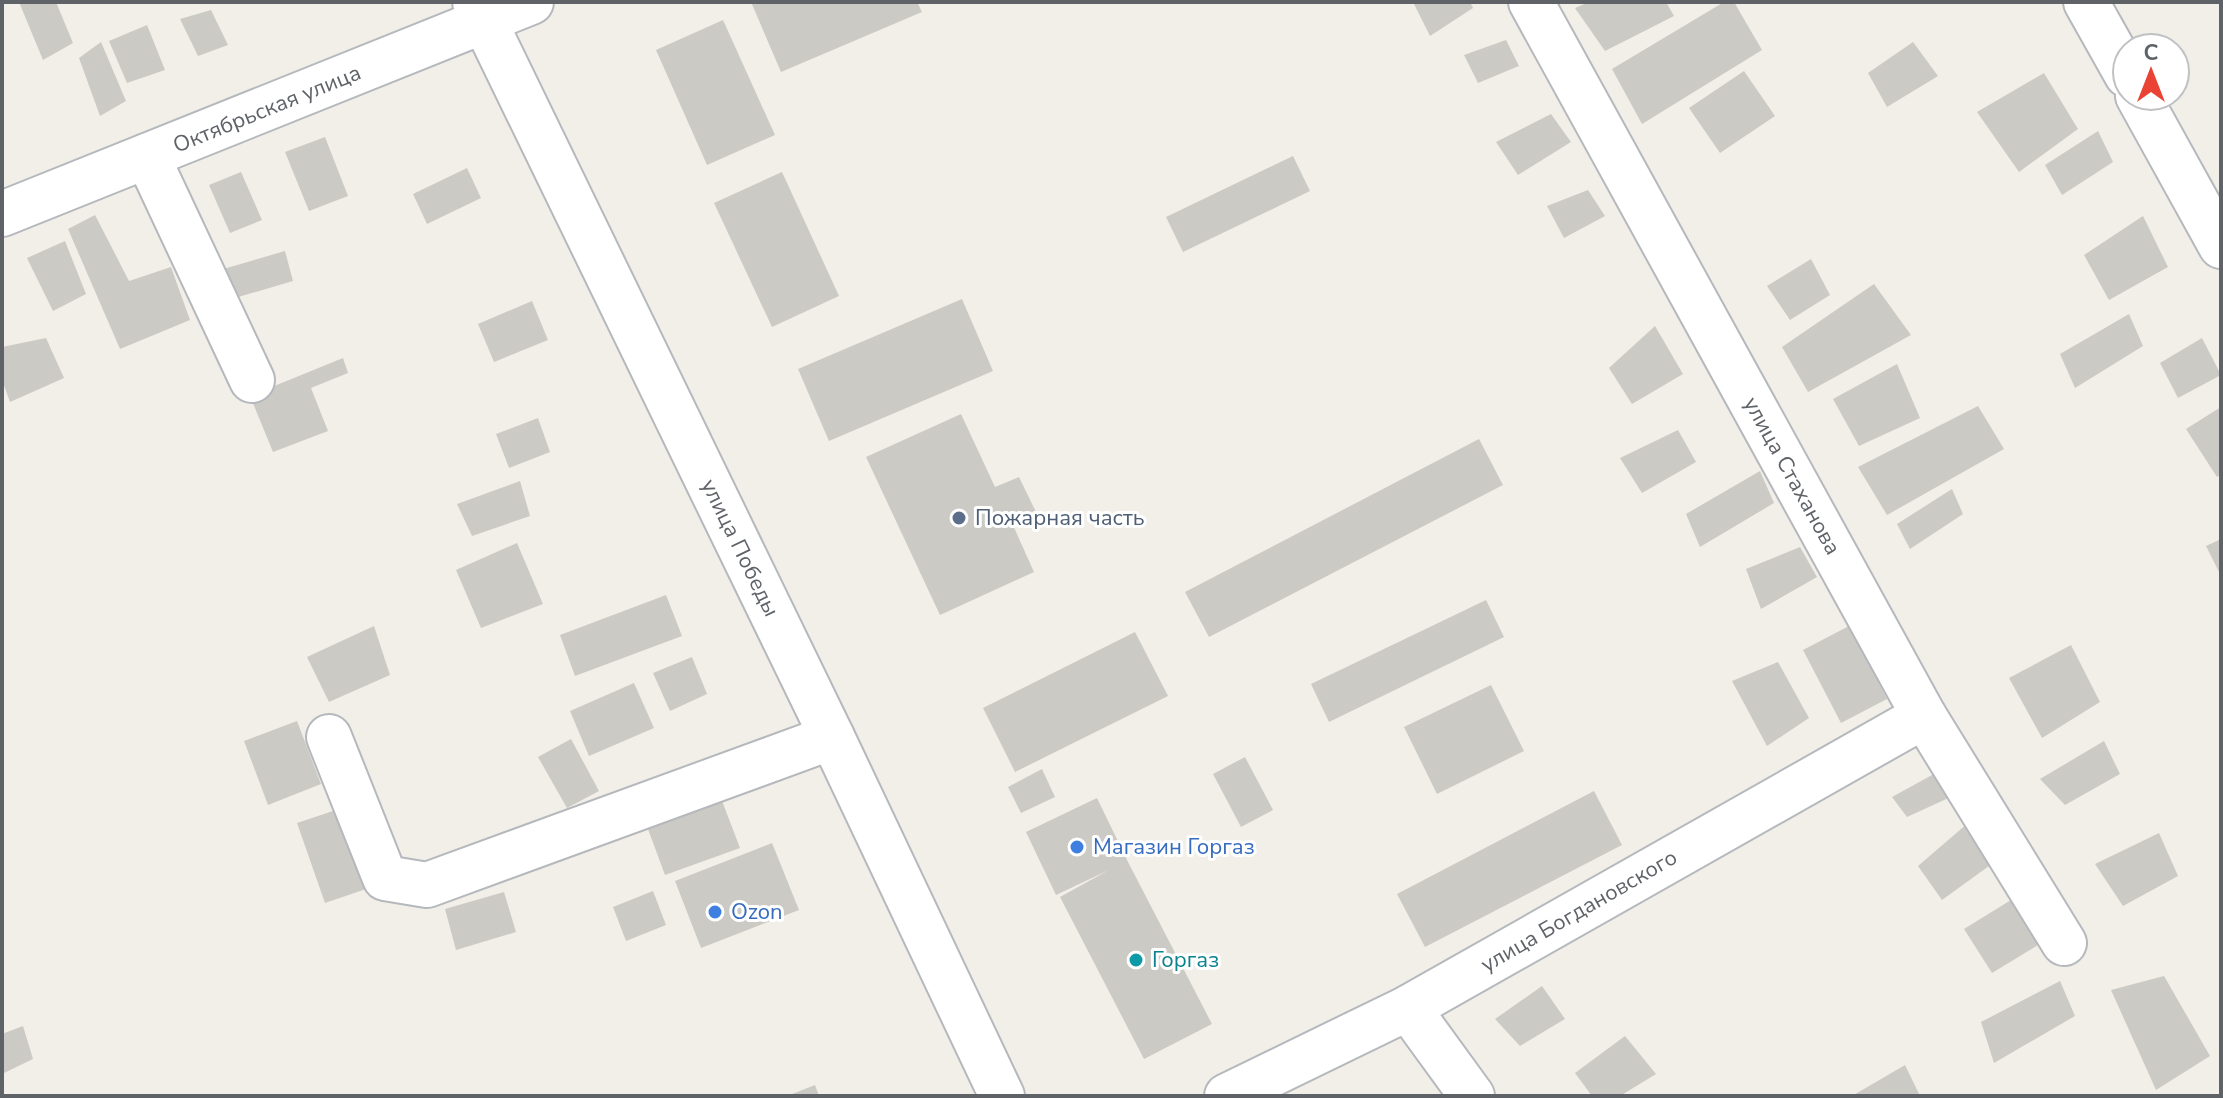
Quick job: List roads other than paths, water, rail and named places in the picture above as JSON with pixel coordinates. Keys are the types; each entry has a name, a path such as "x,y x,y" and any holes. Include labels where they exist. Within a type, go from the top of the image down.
{"street":[{"name":"Октябрьская улица","path":"2,214 147,156 479,12 531,2"},
{"name":"улица Стаханова","path":"1531,2 1924,716 2064,943"},
{"path":"2086,2 2111,47"},
{"name":"улица Победы","path":"479,12 832,737 1002,1096"},
{"path":"2147,112 2221,246"},
{"path":"147,156 252,380"},
{"name":"улица Богдановского","path":"1227,1096 1408,1008 1924,716"},
{"path":"329,737 385,878 427,885 832,737"},
{"path":"1408,1008 1472,1096"}],"place":[{"name":"Пожарная часть","path":"959,518"},
{"name":"Магазин Горгаз","path":"1077,847"},
{"name":"Ozon","path":"715,912"},
{"name":"Горгаз","path":"1136,960"}]}
